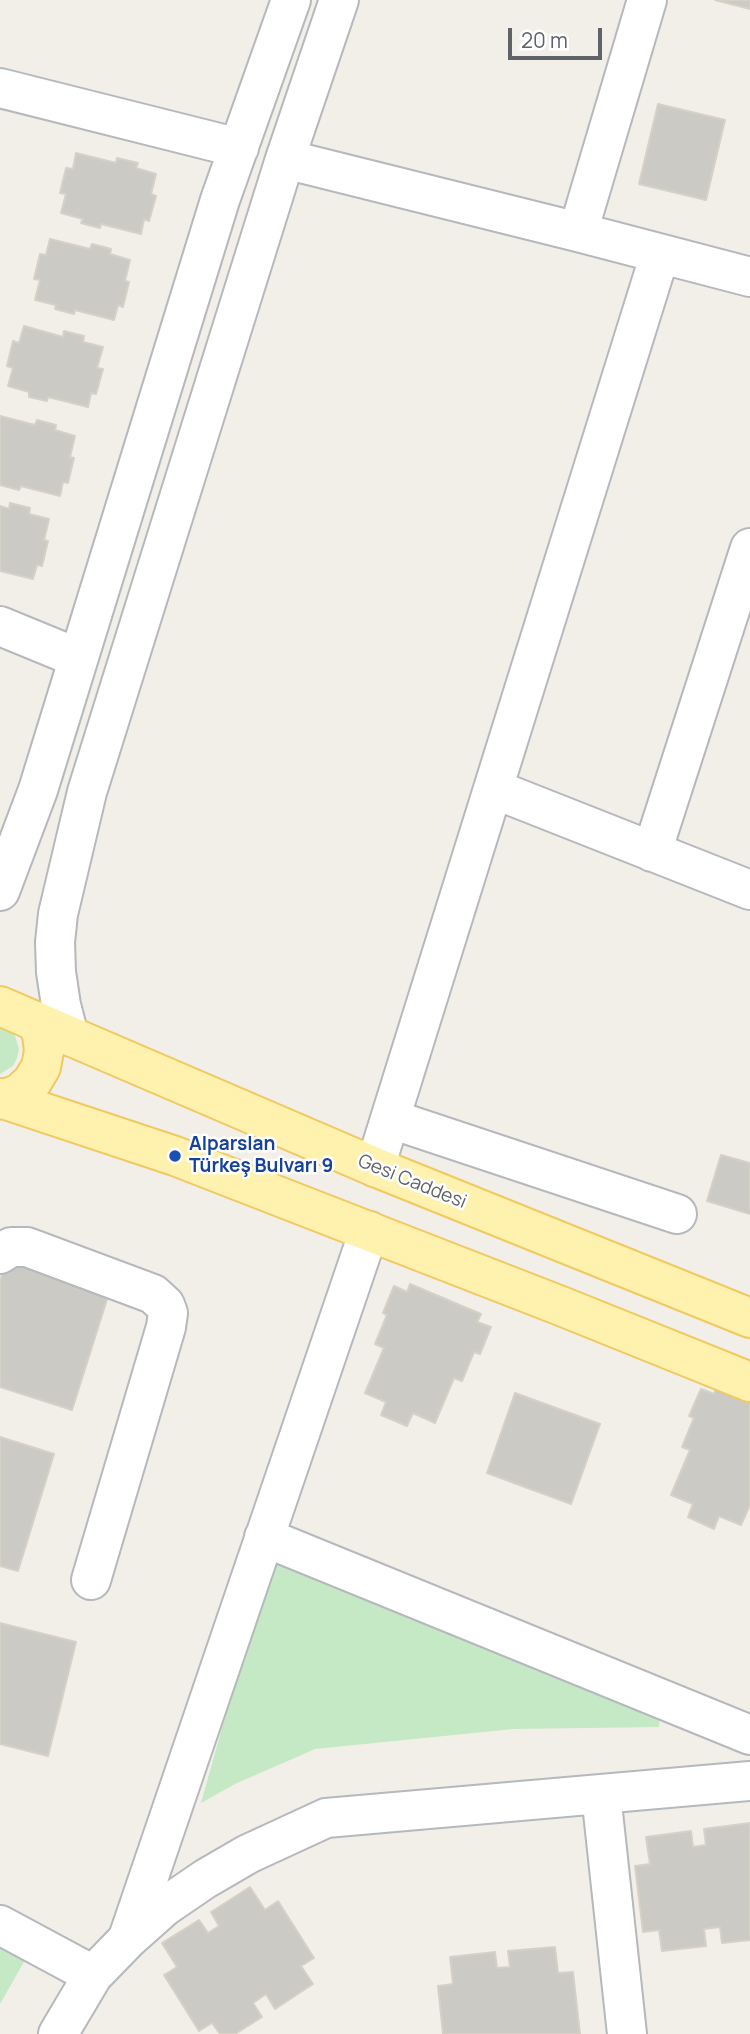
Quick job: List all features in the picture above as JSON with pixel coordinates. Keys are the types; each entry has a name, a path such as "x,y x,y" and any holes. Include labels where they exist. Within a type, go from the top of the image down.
{"main road":[{"name":"Gesi Caddesi","path":"0,1006 375,1167 750,1318"},
{"path":"1,1103 20,1093 32,1082 41,1068 43,1034 53,1029"},
{"path":"1,1103 175,1156 750,1382"}],"street":[{"path":"0,891 38,790 216,214 291,0"},
{"path":"53,1029 61,1004 55,943 58,914 84,806 285,159 339,0"},
{"path":"578,232 647,0"},
{"path":"0,88 239,148"},
{"path":"285,159 750,277"},
{"path":"375,1167 660,254"},
{"path":"652,852 750,548"},
{"path":"0,626 78,658"},
{"path":"494,789 750,890"},
{"path":"391,1119 677,1214"},
{"path":"128,1939 369,1231"},
{"path":"0,1254 11,1247 27,1247 152,1294 160,1299 168,1313 91,1580"},
{"path":"264,1537 750,1735"},
{"path":"58,2034 93,1975 164,1907 248,1854 326,1818 749,1778"},
{"path":"601,1794 627,2034"},
{"path":"0,1925 93,1975"}],"green space":[{"path":"0,1021 14,1033 19,1049 13,1066 0,1074"},
{"path":"274,1542 660,1710 659,1727 513,1729 315,1749 235,1784 201,1803"},
{"path":"0,1947 25,1960 0,2004"}],"building":[{"path":"715,0 750,0 750,9"},
{"path":"658,104 725,120 706,200 639,184"},
{"path":"76,153 116,163 117,158 138,163 136,168 156,174 151,194 156,196 149,221 144,219 141,234 101,224 100,228 81,223 83,219 61,213 66,194 60,193 66,168 73,169"},
{"path":"50,239 90,249 92,244 111,249 110,254 130,260 125,281 129,282 123,307 118,305 114,320 75,310 74,314 55,309 56,305 35,300 40,280 34,279 40,254 46,255"},
{"path":"24,326 63,337 64,331 84,336 83,342 103,347 97,368 103,369 96,394 91,393 88,407 48,397 47,401 29,397 29,392 8,386 13,368 7,366 13,341 19,343"},
{"path":"0,416 35,425 37,420 56,425 55,430 75,436 70,457 74,458 68,483 63,482 60,496 21,486 19,490 0,485"},
{"path":"10,503 30,508 29,514 49,519 44,540 48,541 42,566 37,565 33,579 0,571 0,506 9,509"},
{"path":"721,1155 750,1163 750,1214 707,1201"},
{"path":"7,1260 109,1293 72,1410 0,1387 0,1281"},
{"path":"410,1284 481,1314 477,1322 491,1327 480,1354 474,1352 462,1381 454,1378 435,1423 413,1413 407,1426 381,1415 386,1402 365,1393 384,1348 375,1344 387,1315 383,1313 394,1286 407,1292"},
{"path":"717,1386 750,1400 750,1505 741,1525 719,1516 714,1529 688,1517 693,1504 671,1495 690,1450 682,1447 694,1418 689,1416 701,1389 714,1394"},
{"path":"515,1393 600,1424 571,1504 487,1473"},
{"path":"0,1437 54,1454 18,1571 0,1566"},
{"path":"0,1623 76,1642 48,1756 0,1744"},
{"path":"750,1823 750,1940 722,1943 720,1927 704,1929 706,1946 662,1951 659,1930 643,1932 635,1866 650,1864 646,1837 691,1831 693,1847 706,1845 704,1829"},
{"path":"250,1887 265,1910 278,1901 314,1958 301,1966 313,1984 275,2009 266,1994 253,2003 262,2017 235,2034 220,2034 212,2023 199,2031 164,1975 177,1967 162,1943 199,1920 208,1933 219,1926 211,1912"},
{"path":"555,1947 558,1973 573,1972 580,2034 443,2034 438,1986 453,1984 450,1957 495,1952 497,1968 510,1967 508,1951"}],"place":[{"name":"Alparslan Türkeş Bulvarı 9","path":"175,1156"}]}
